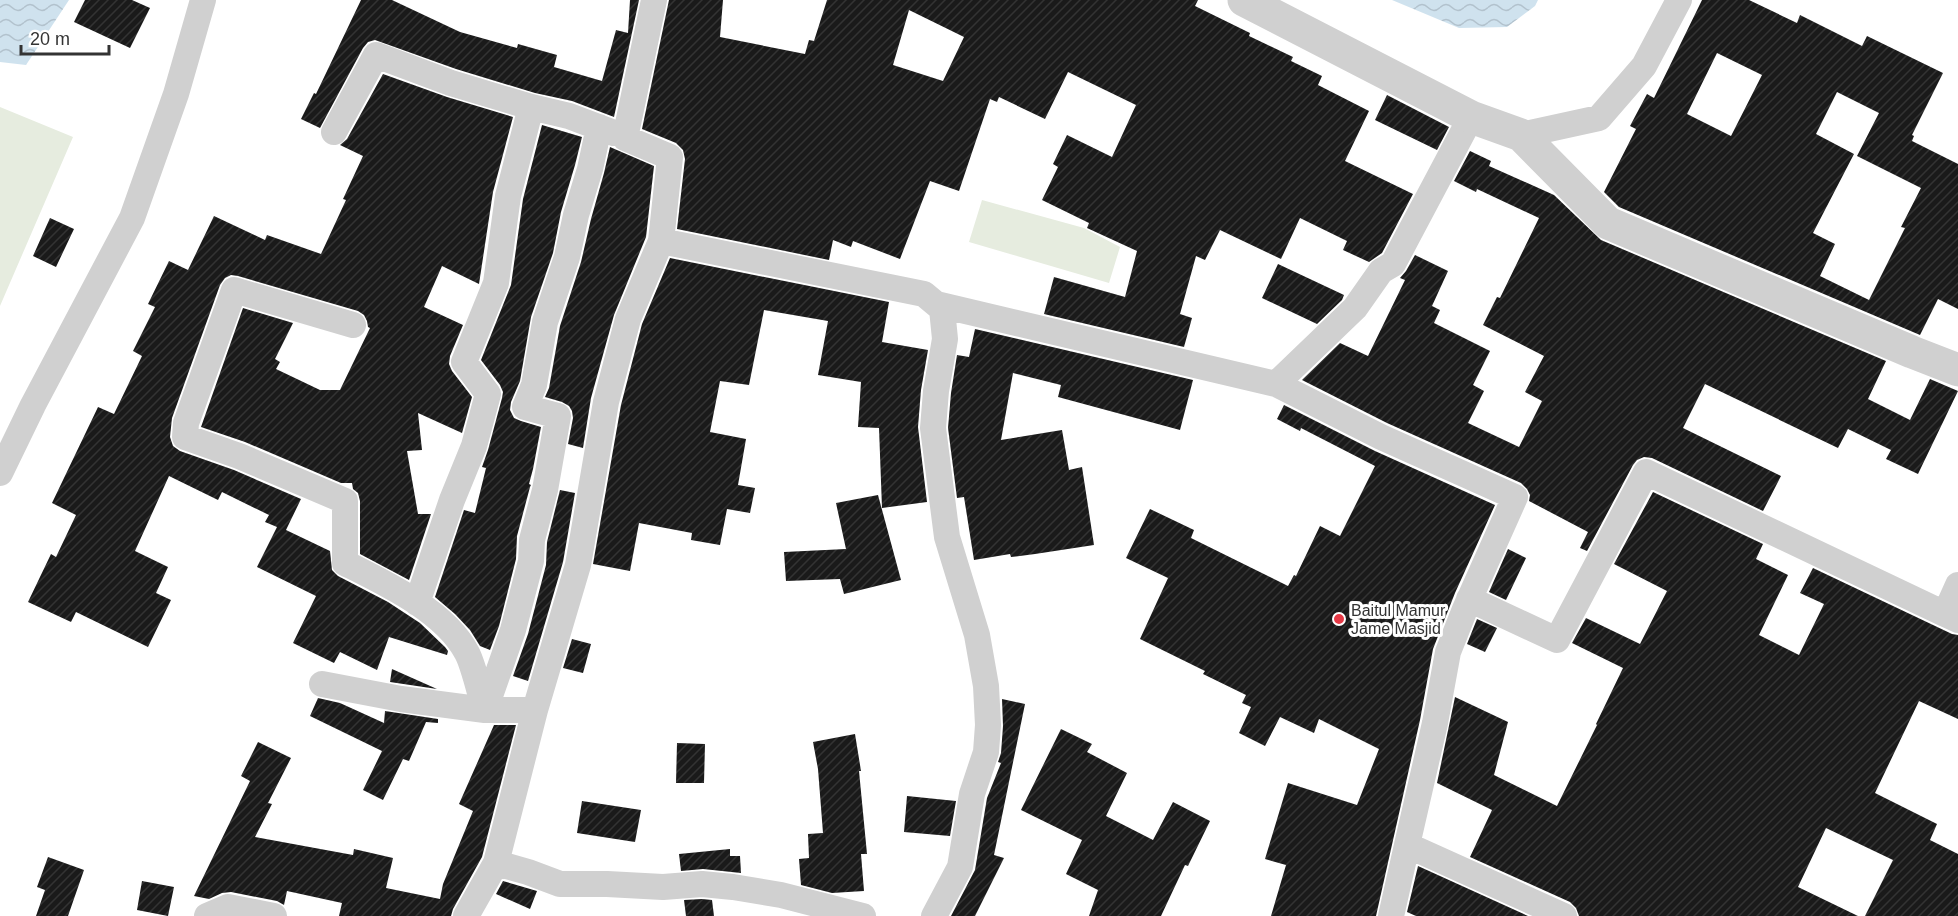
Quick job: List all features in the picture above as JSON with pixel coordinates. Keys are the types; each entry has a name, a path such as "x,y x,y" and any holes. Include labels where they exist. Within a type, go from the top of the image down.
{"street":[{"path":"0,473 33,405 132,218 176,94 203,0"},
{"path":"626,138 654,0"},
{"path":"1244,0 1471,117 1521,135 1608,223 1889,343 1958,370"},
{"path":"1521,135 1599,118 1644,66 1679,0"},
{"path":"334,132 376,55 451,83 569,116 670,157 661,241 628,319 606,402 578,565 535,710 496,863 466,916"},
{"path":"417,603 452,500 474,446 488,394 464,362 496,283 508,196 531,107"},
{"path":"1276,384 1355,308 1381,271 1393,264 1471,117"},
{"path":"484,710 513,630 531,561 532,540 545,490 558,416 525,407 534,386 545,322 567,257 599,127"},
{"path":"661,241 924,294 942,309 945,339 936,391 933,428 947,537 977,635 986,686 988,725 986,752 972,794 960,867 934,916"},
{"path":"353,325 234,290 186,423 185,437 239,456 345,501 345,563 417,603 446,626 467,653 484,710"},
{"path":"936,304 1276,384 1381,437 1515,497 1448,652 1435,723 1391,916"},
{"path":"1470,599 1557,640 1646,472 1951,617 1958,585"},
{"path":"322,684 401,699 484,710 535,710"},
{"path":"1407,845 1564,916"},
{"path":"496,863 560,884 663,886 702,884 733,887 792,897 862,916"},
{"path":"207,916 228,907 274,916"}],"shaded area":[{"path":"0,107 73,137 0,306"},
{"path":"982,200 1084,228 1120,247 1109,283 969,242"}],"water":[{"path":"0,0 69,0 26,65 0,62"},
{"path":"1392,0 1538,0 1535,6 1507,27 1459,28"}],"building":[{"path":"85,0 132,0 150,8 130,48 74,22"},
{"path":"361,0 392,0 460,32 517,48 518,44 557,55 554,67 602,81 616,30 628,33 630,0 639,0 614,117 572,101 535,93 456,69 375,40 368,42 363,48 320,128 301,119 314,93 316,94"},
{"path":"669,0 723,0 720,37 805,54 809,40 814,41 827,0 1198,0 1195,6 1293,57 1291,61 1322,76 1318,85 1369,111 1345,161 1413,194 1382,253 1369,262 1343,250 1347,241 1300,218 1281,259 1220,230 1205,260 1196,256 1180,314 1192,318 1184,347 1044,314 1054,277 1125,297 1137,251 1087,228 1089,223 1042,200 1058,167 1053,164 1067,135 1112,157 1136,105 1068,72 1045,119 999,97 997,102 990,99 959,191 930,181 900,259 853,241 851,247 833,240 829,260 677,229 685,159 683,150 676,143 642,129","holes":["909,10 964,37 943,81 893,65"]},
{"path":"1702,0 1749,0 1797,23 1800,15 1862,46 1867,36 1943,73 1912,135 1914,136 1912,141 1958,164 1958,309 1938,299 1920,335 1619,207 1604,192 1636,129 1630,126 1647,94 1654,98","holes":["1717,53 1762,75 1731,136 1687,114","1837,92 1879,113 1857,156 1921,188 1901,227 1905,228 1869,300 1820,276 1835,244 1813,233 1854,154 1816,134"]},
{"path":"383,74 513,117 493,192 479,284 442,266 424,307 463,325 449,364 472,397 462,433 418,413 422,450 407,451 418,514 431,514 409,580 360,554 360,501 352,483 341,483 245,442 201,427 243,308 293,323 275,359 280,362 276,369 320,390 340,390 370,328 364,315 358,311 238,276 231,275 225,278 220,285 172,418 170,437 173,446 180,451 234,470 301,499 286,530 330,551 332,570 338,576 388,602 420,623 445,647 448,651 447,655 389,637 377,670 340,652 334,663 293,643 316,596 257,567 277,527 265,522 269,515 222,492 218,500 169,476 135,551 168,567 156,593 171,600 148,647 76,612 71,622 28,602 51,554 56,557 76,515 52,503 98,407 114,414 142,356 133,351 155,307 148,304 169,261 188,270 214,216 265,240 267,235 321,254 363,156 340,145 347,139"},
{"path":"1387,95 1449,127 1437,150 1375,120"},
{"path":"542,125 582,137 561,212 553,253 531,317 520,381 511,402 510,410 514,418 541,427 529,484 531,485 517,536 516,559 499,626 490,650 480,646 470,630 435,597 464,510 475,513 486,468 482,467 502,398 503,392 500,385 481,360 511,285 523,199"},
{"path":"610,147 654,166 646,237 614,315 591,398 583,448 568,444 573,418 569,406 545,397 549,388 560,326 581,262"},
{"path":"1470,151 1491,161 1489,166 1554,195 1601,240 1886,361 1868,399 1910,420 1930,379 1958,391 1918,474 1886,459 1891,450 1848,429 1838,448 1705,384 1683,428 1781,476 1763,511 1652,458 1644,457 1633,465 1587,551 1580,548 1588,532 1529,501 1530,495 1521,483 1387,423 1302,380 1340,343 1368,356 1405,280 1400,278 1415,255 1448,271 1432,306 1440,310 1434,323 1490,351 1473,385 1484,391 1468,423 1519,447 1542,401 1525,392 1544,356 1483,325 1497,297 1500,298 1539,218 1477,189 1476,192 1454,181"},
{"path":"50,218 74,229 56,267 33,256"},
{"path":"670,258 889,302 882,342 928,350 918,427 927,502 882,508 879,428 858,427 861,382 818,375 828,321 764,310 749,385 720,381 710,432 746,439 738,485 755,488 750,513 727,509 720,545 691,540 692,533 639,523 630,571 593,564 621,405 642,324"},
{"path":"1278,264 1344,295 1342,300 1317,324 1262,298"},
{"path":"975,329 1193,380 1180,430 1058,397 1061,385 1013,373 1001,440 1062,430 1069,470 1082,467 1094,545 974,560 964,497 957,498 948,428 957,355 969,357"},
{"path":"1284,405 1375,451 1495,505 1455,593 1433,649 1420,720 1376,916 1271,916 1286,865 1265,859 1288,783 1357,805 1379,749 1319,719 1314,733 1280,717 1265,746 1239,733 1251,707 1242,703 1246,695 1203,674 1205,671 1140,639 1168,578 1126,558 1150,509 1194,530 1191,538 1288,586 1294,575 1296,576 1320,526 1340,536 1375,466 1301,428 1300,431 1277,419"},
{"path":"560,490 575,493 563,562 528,681 513,676 528,634 546,565 547,542"},
{"path":"1653,492 1763,544 1756,559 1788,575 1759,635 1799,655 1824,604 1800,593 1813,568 1958,635 1958,719 1919,701 1875,793 1937,824 1930,840 1958,854 1958,916 1865,916 1893,860 1826,828 1798,887 1858,916 1579,916 1576,908 1570,902 1470,857 1492,810 1437,783 1455,697 1508,722 1494,775 1557,806 1623,668 1572,643 1586,618 1640,644 1667,591 1614,564"},
{"path":"878,495 901,580 844,594 840,579 786,581 784,552 846,549 836,503"},
{"path":"1508,549 1526,558 1506,600 1489,592"},
{"path":"1477,619 1497,628 1485,652 1467,644"},
{"path":"572,639 591,644 583,673 563,668"},
{"path":"392,669 437,689 390,682"},
{"path":"318,698 340,703 384,723 385,711 438,719 438,723 426,722 409,761 403,759 383,800 363,790 382,751 310,716"},
{"path":"1002,699 1025,704 994,855 1004,858 975,916 951,916 975,870 987,798 1001,763 998,762 1003,726"},
{"path":"494,725 516,725 482,857 451,916 339,916 342,903 287,891 284,905 277,901 231,892 209,899 194,896 250,781 241,776 258,742 291,758 268,803 272,804 255,837 353,855 354,849 393,858 386,888 440,899 443,884 473,811 459,804"},
{"path":"1061,729 1092,744 1087,752 1127,773 1106,816 1153,840 1173,802 1210,821 1188,866 1185,865 1161,916 1089,916 1098,890 1066,874 1082,840 1021,810"},
{"path":"855,734 861,771 859,771 867,854 861,854 864,891 832,893 801,885 799,859 809,858 808,834 823,833 818,769 813,742"},
{"path":"677,743 705,744 704,783 676,783"},
{"path":"907,796 956,801 950,836 904,832"},
{"path":"582,801 641,810 635,842 577,833"},
{"path":"730,849 730,856 740,856 741,873 703,869 681,871 679,854"},
{"path":"48,857 84,870 68,916 36,916 45,890 37,887"},
{"path":"1418,866 1528,916 1416,916 1407,912"},
{"path":"142,881 174,887 168,916 137,910"},
{"path":"503,881 537,891 530,909 496,894"},
{"path":"684,900 712,900 714,916 686,916"}],"place":[{"name":"Baitul Mamur Jame Masjid","path":"1339,619"}]}
